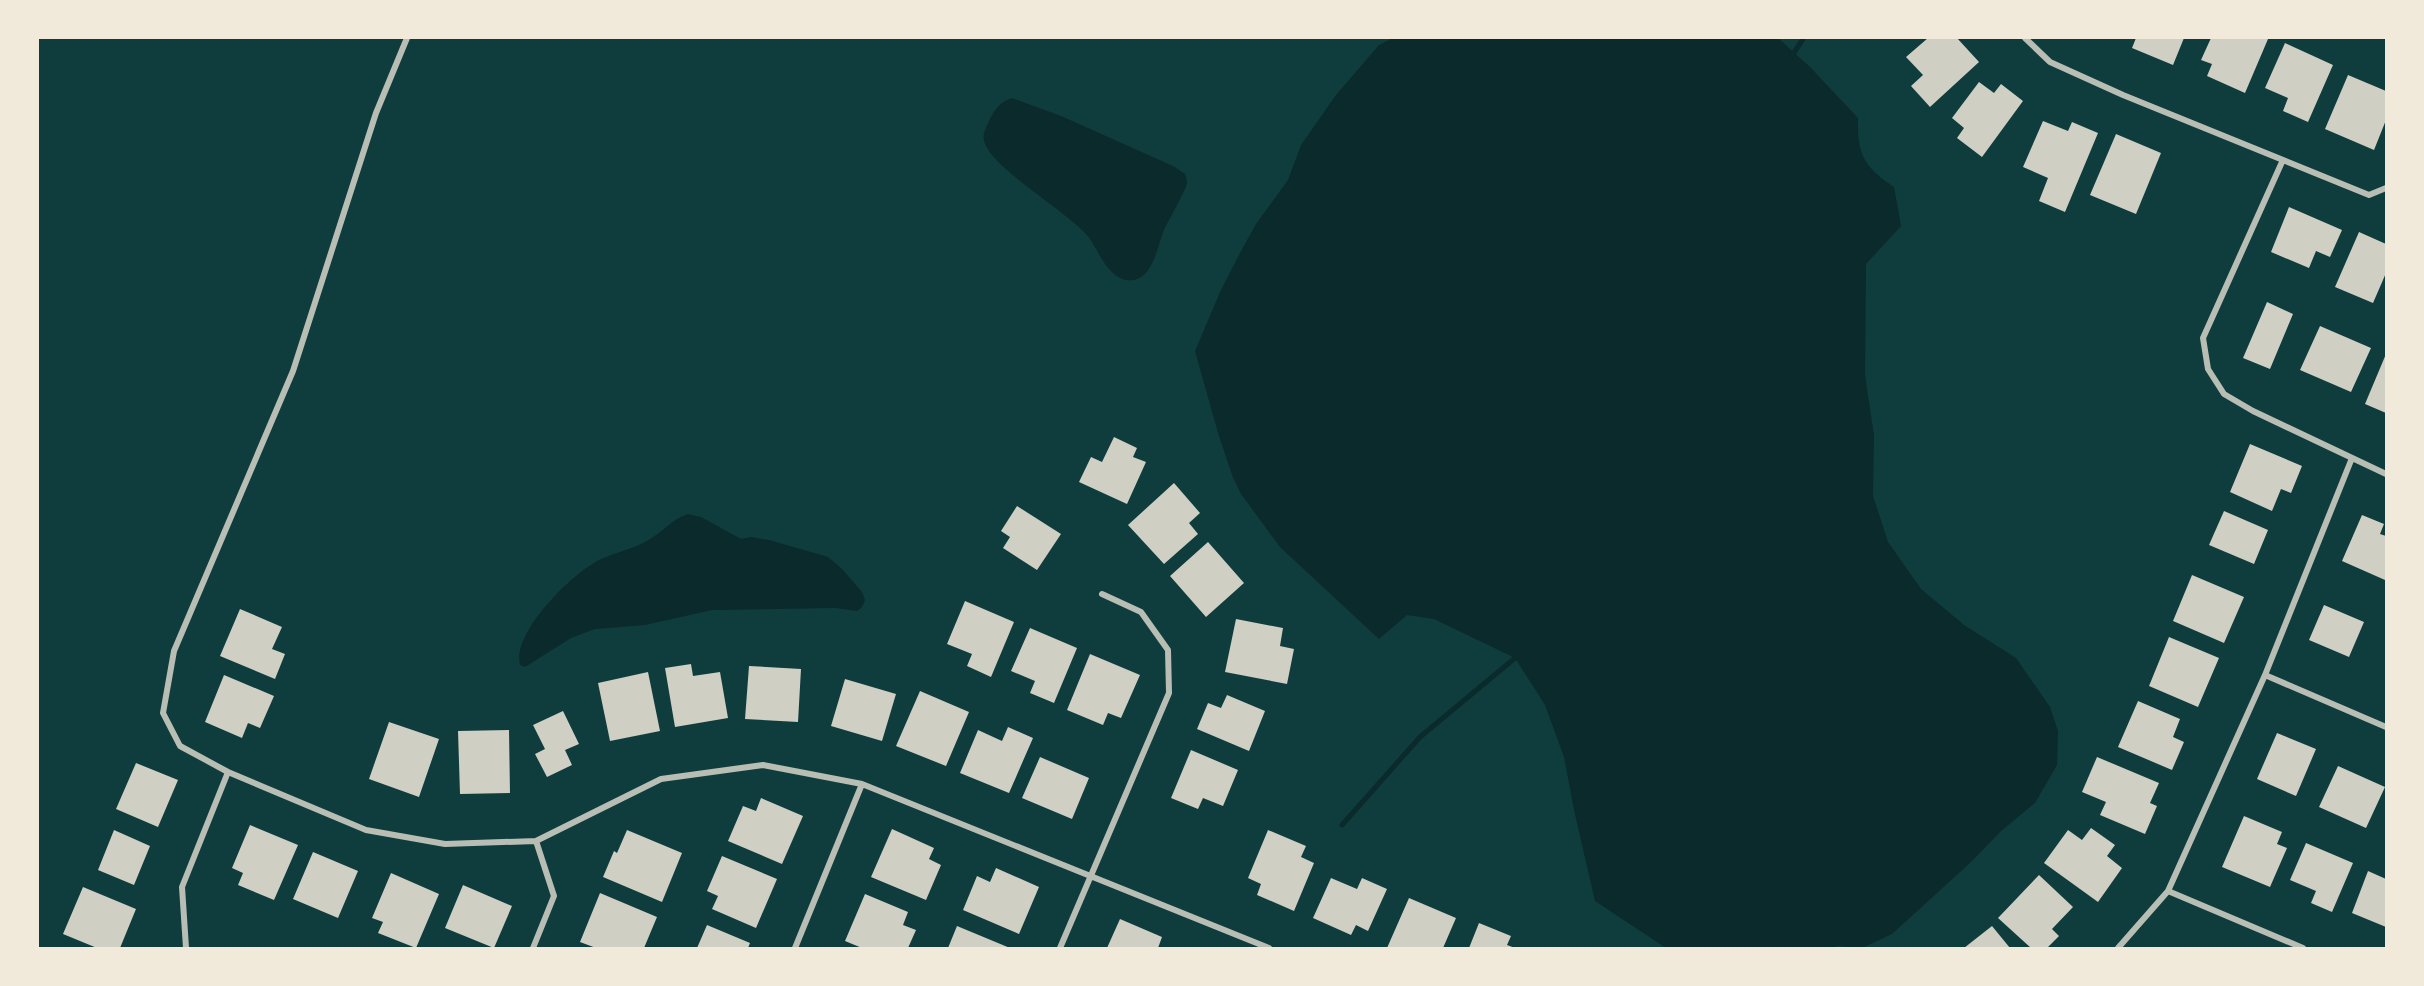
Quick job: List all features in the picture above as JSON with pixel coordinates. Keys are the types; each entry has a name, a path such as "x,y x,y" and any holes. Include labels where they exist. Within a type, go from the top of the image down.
{"street":[{"path":"407,38 376,113 293,371 174,651 163,713 180,746 228,772 366,830 445,844 536,841 661,779 763,765 862,784 1269,948"},
{"path":"2025,38 2050,62 2282,162 2369,195 2386,188"},
{"path":"2282,162 2203,338 2208,369 2224,394 2253,411 2386,474"},
{"path":"2118,948 2168,891 2265,675 2352,458"},
{"path":"1060,948 1169,693 1168,650 1141,612 1102,594"},
{"path":"2265,675 2386,727"},
{"path":"186,948 182,887 228,772"},
{"path":"795,948 862,784"},
{"path":"533,948 554,896 536,841"},
{"path":"2168,891 2303,948"}],"water":[{"path":"1393,38 1778,38 1810,67 1858,118 1859,142 1864,159 1876,173 1894,187 1901,226 1866,264 1865,375 1874,435 1873,496 1888,542 1921,589 1964,625 2016,658 2050,707 2058,731 2057,765 2035,803 2001,831 1971,862 1892,934 1862,948 1837,946 1835,948 1666,948 1595,901 1564,757 1545,705 1515,658 1434,619 1407,615 1379,639 1280,547 1241,494 1218,433 1195,351 1221,290 1241,251 1256,224 1288,180 1301,145 1336,95 1379,45"},
{"path":"1012,98 1061,116 1173,166 1185,174 1186,187 1163,232 1150,267 1140,278 1126,280 1113,273 1083,231 1024,184 989,151 984,141 986,127 998,106"},
{"path":"688,514 701,517 741,539 751,537 769,540 828,557 862,592 865,600 862,607 857,611 835,608 712,610 645,625 595,629 571,638 525,667 520,665 520,652 534,621 546,605 574,578 599,560 644,542"}],"building":[{"path":"1928,38 1957,38 1979,62 1930,107 1911,86 1923,75 1906,57"},
{"path":"2136,38 2184,38 2173,65 2132,48"},
{"path":"2211,38 2268,39 2245,93 2207,76 2212,64 2201,60"},
{"path":"2285,43 2333,65 2308,122 2283,111 2288,98 2265,88"},
{"path":"2348,75 2386,91 2386,120 2374,150 2325,129"},
{"path":"1979,82 1994,93 2001,84 2023,101 1982,157 1957,138 1964,128 1952,118"},
{"path":"2043,121 2068,131 2072,122 2098,133 2065,212 2039,201 2048,178 2023,167"},
{"path":"2116,134 2161,153 2136,214 2090,195"},
{"path":"2289,207 2342,230 2330,257 2316,251 2309,268 2271,252"},
{"path":"2359,232 2386,244 2386,273 2373,303 2335,287"},
{"path":"2267,302 2293,314 2270,369 2243,358"},
{"path":"2320,326 2371,348 2351,392 2300,370"},
{"path":"2386,354 2386,413 2365,404"},
{"path":"1114,437 1137,448 1133,457 1146,462 1127,504 1079,482 1091,457 1102,462"},
{"path":"2250,444 2302,466 2291,493 2281,489 2272,511 2230,492"},
{"path":"1174,483 1200,513 1189,523 1198,534 1164,564 1128,525"},
{"path":"1017,506 1061,534 1037,570 1003,548 1010,537 1001,531"},
{"path":"2224,511 2268,530 2254,564 2209,545"},
{"path":"2362,515 2384,524 2380,534 2386,536 2385,580 2342,561"},
{"path":"1208,542 1244,583 1206,617 1170,576"},
{"path":"2192,575 2244,597 2224,643 2173,621"},
{"path":"965,601 1014,622 991,677 967,666 972,654 947,644"},
{"path":"2324,605 2364,622 2349,657 2309,640"},
{"path":"240,609 282,627 272,649 285,654 275,679 220,656"},
{"path":"1236,619 1283,628 1280,646 1294,649 1287,684 1225,672"},
{"path":"1030,628 1077,648 1054,703 1030,693 1035,681 1011,671"},
{"path":"2169,637 2219,658 2198,707 2149,686"},
{"path":"1090,654 1140,675 1121,718 1108,713 1103,725 1067,710"},
{"path":"691,664 693,676 720,672 728,718 675,727 665,668"},
{"path":"749,666 801,669 798,722 745,719"},
{"path":"648,672 660,731 610,741 598,683"},
{"path":"224,675 274,696 260,728 248,723 242,738 205,722"},
{"path":"845,679 896,694 882,741 831,726"},
{"path":"920,691 969,712 946,766 896,746"},
{"path":"1227,695 1265,711 1249,751 1197,729 1208,703 1221,708"},
{"path":"2138,701 2180,719 2173,737 2184,742 2172,770 2118,747"},
{"path":"563,711 579,744 565,750 572,765 547,777 535,754 545,749 533,725"},
{"path":"389,722 439,739 419,797 369,779"},
{"path":"1008,727 1033,738 1009,793 960,773 978,730 1002,741"},
{"path":"509,730 510,793 460,794 458,731"},
{"path":"2277,733 2316,749 2296,796 2257,779"},
{"path":"1191,750 1238,770 1223,806 1203,798 1198,809 1171,798"},
{"path":"1040,757 1089,778 1072,819 1022,798"},
{"path":"2097,757 2159,783 2150,803 2157,806 2145,834 2100,815 2106,802 2082,792"},
{"path":"136,763 178,780 158,827 116,809"},
{"path":"2338,766 2385,787 2366,828 2319,807"},
{"path":"761,798 803,816 782,864 728,841 743,806 756,811"},
{"path":"2244,816 2282,832 2277,844 2287,848 2270,887 2222,867"},
{"path":"250,825 298,845 274,900 238,885 243,873 232,868"},
{"path":"2091,828 2115,845 2107,856 2122,868 2098,902 2044,863 2068,830 2082,840"},
{"path":"892,829 934,848 929,859 941,865 926,900 871,877"},
{"path":"114,830 150,846 134,885 98,870"},
{"path":"627,830 682,853 662,902 603,877 614,851 617,853"},
{"path":"1268,830 1306,846 1301,857 1314,863 1294,911 1257,895 1261,884 1248,878"},
{"path":"2306,843 2353,863 2332,912 2311,903 2316,891 2290,880"},
{"path":"313,852 358,871 338,918 293,899"},
{"path":"722,856 777,879 756,928 712,909 718,896 707,891"},
{"path":"996,868 1039,887 1019,934 963,910 977,876 990,882"},
{"path":"2368,871 2386,879 2386,927 2352,913"},
{"path":"391,873 439,894 416,948 378,933 383,922 372,918"},
{"path":"2039,875 2073,907 2052,929 2059,936 2047,948 2031,948 1998,918"},
{"path":"1331,878 1357,889 1362,878 1387,889 1368,931 1356,925 1351,935 1313,918"},
{"path":"463,885 512,906 494,948 445,928"},
{"path":"83,887 136,909 120,948 97,948 63,934"},
{"path":"600,893 657,917 644,948 596,948 580,942"},
{"path":"865,894 908,912 903,925 916,930 908,948 862,948 845,941"},
{"path":"1409,898 1456,918 1443,948 1387,948"},
{"path":"1120,919 1162,937 1158,948 1107,948"},
{"path":"1479,923 1511,936 1507,945 1515,948 1469,948"},
{"path":"707,925 750,943 748,948 697,948"},
{"path":"957,926 1010,948 948,948"},
{"path":"1992,926 2010,948 1964,948"}],"waterway":[{"path":"1791,57 1803,39"},
{"path":"1342,825 1420,737 1515,658 1517,652"}]}
